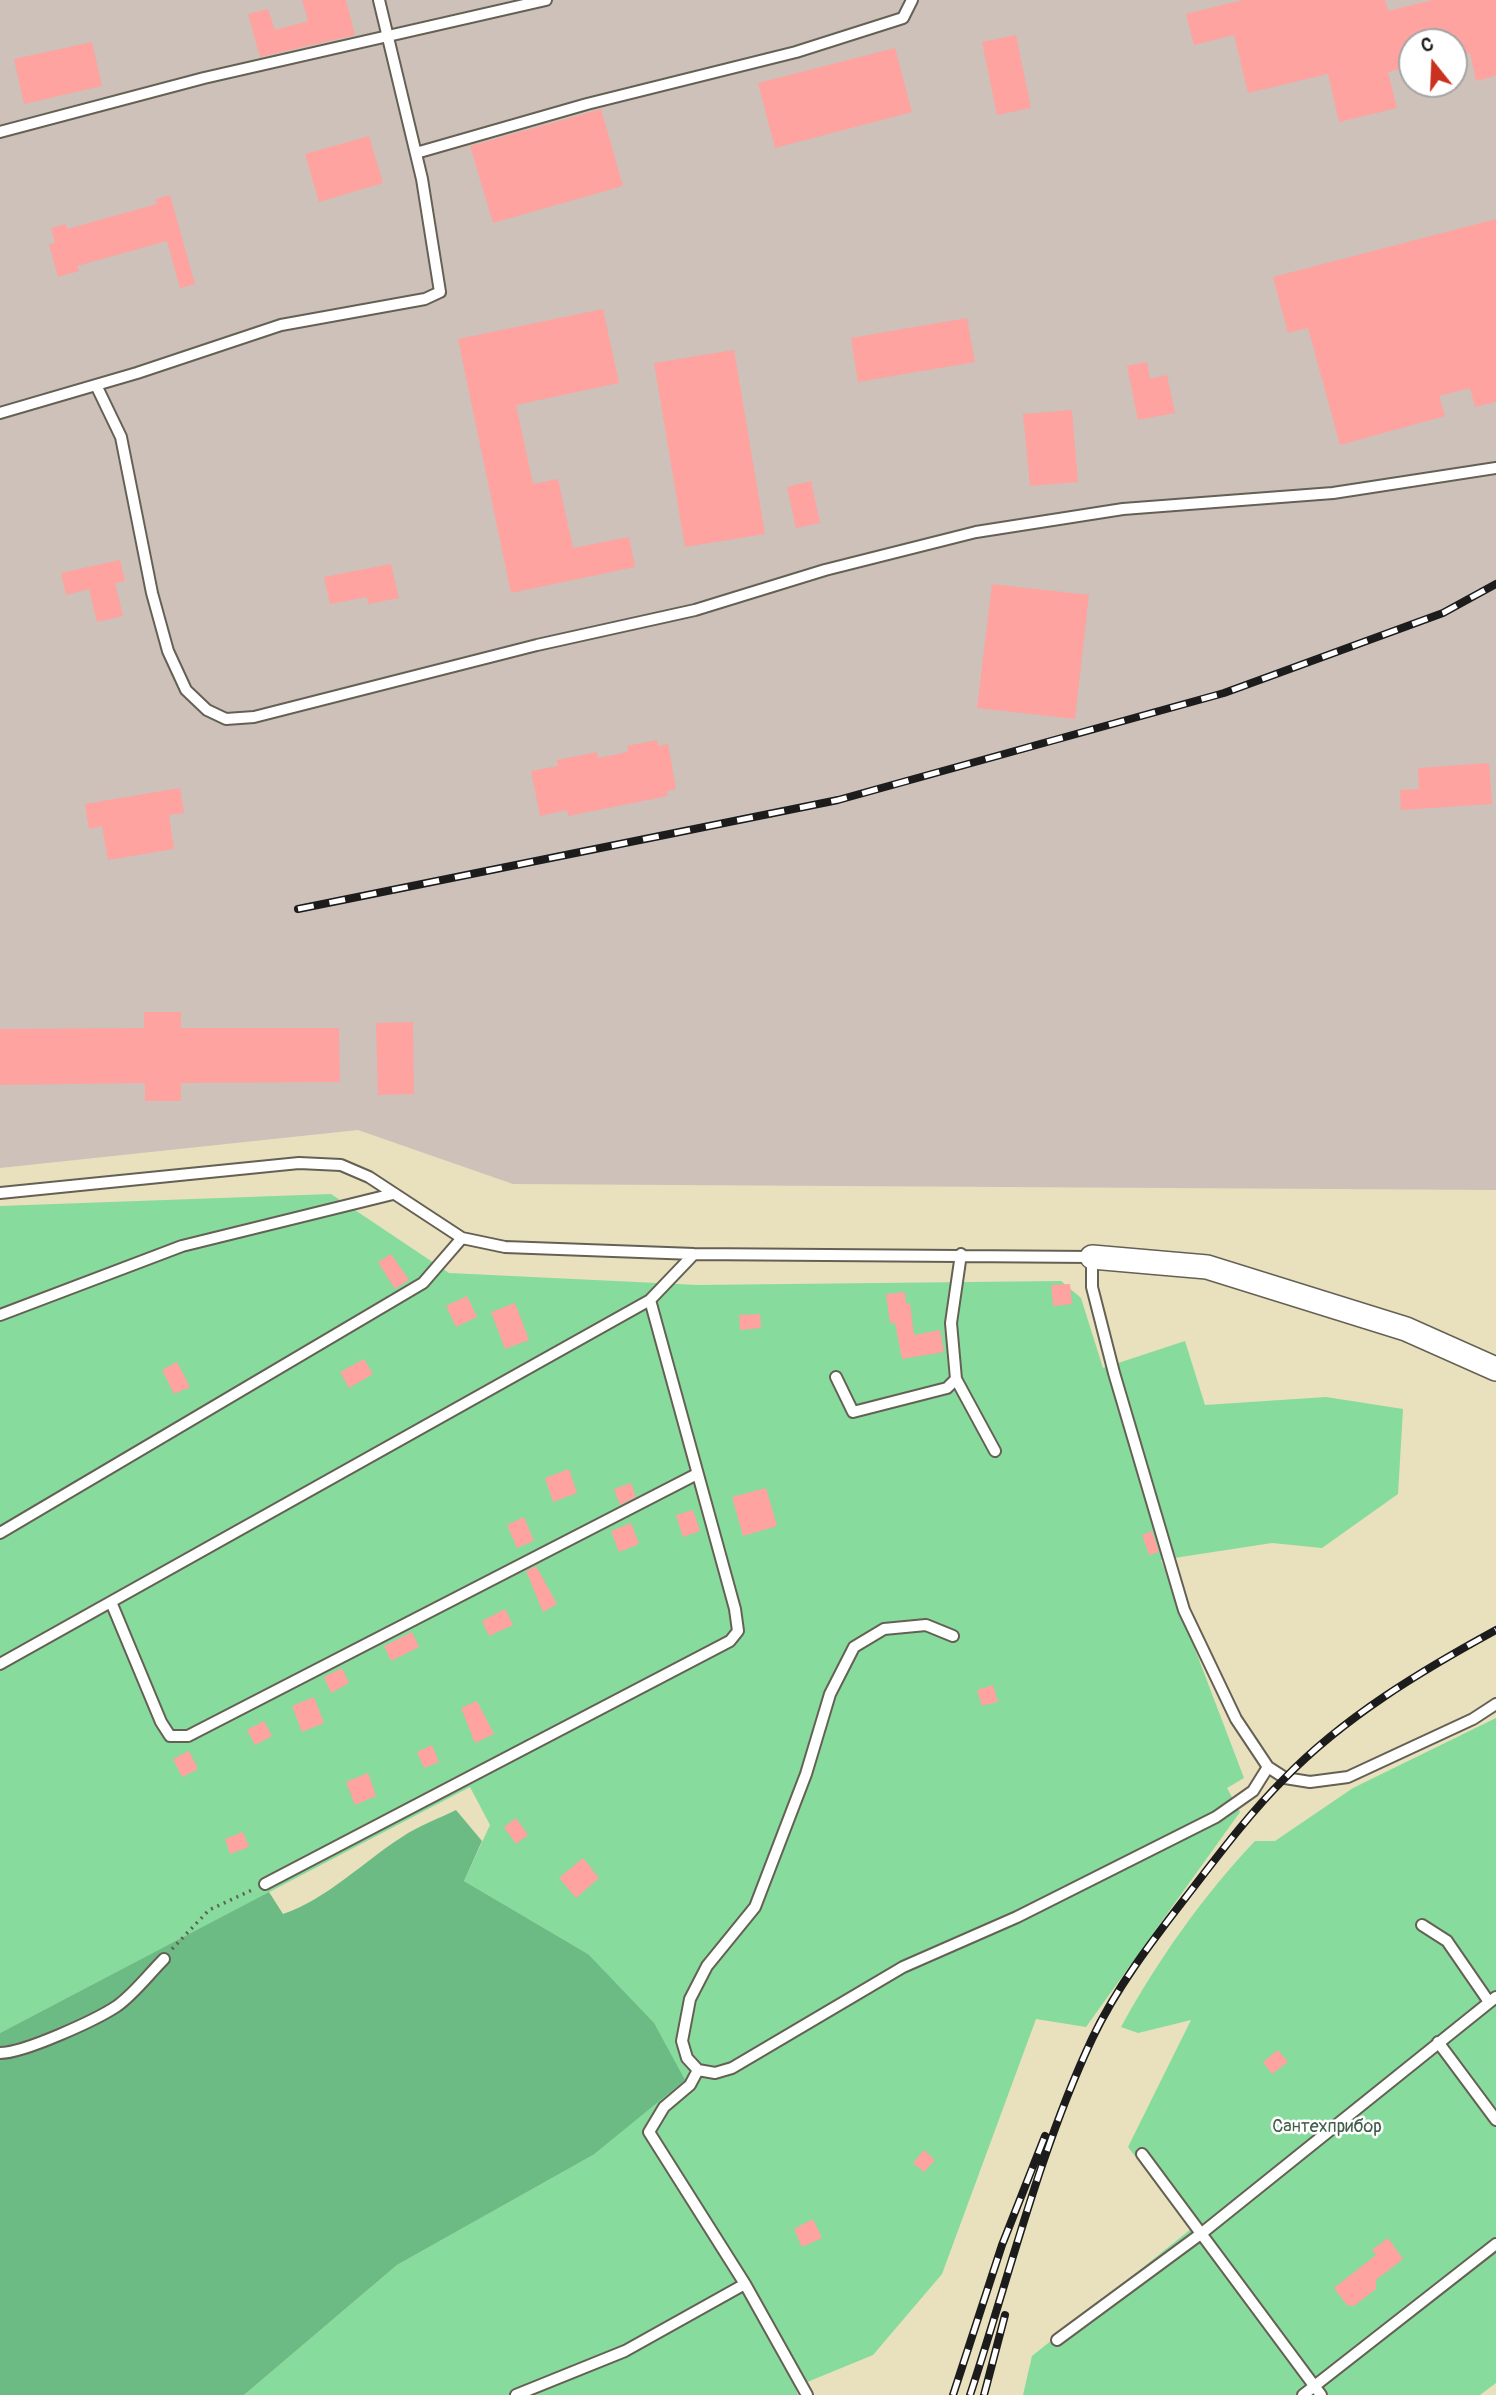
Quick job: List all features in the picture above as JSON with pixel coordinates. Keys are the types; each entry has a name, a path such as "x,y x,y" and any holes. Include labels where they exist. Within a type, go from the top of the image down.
{"street":[{"path":"1092,1257 1207,1267 1406,1329 1496,1369"}],"lane":[{"path":"0,413 281,325 425,299 440,292 416,153 379,0"},
{"path":"0,132 204,78 546,0"},
{"path":"416,153 587,104 796,52 904,18 912,0"},
{"path":"96,385 121,437 152,593 168,651 186,690 207,710 226,719 254,717 537,645 695,610 825,570 976,532 1123,509 1333,493 1496,468"},
{"path":"0,1193 299,1163 341,1165 369,1177 462,1238 505,1247 694,1254 1092,1257 1092,1287 1114,1373 1184,1610 1236,1719 1268,1767 1285,1778 1310,1782 1348,1777 1473,1719 1496,1704"},
{"path":"0,1315 181,1245 393,1194"},
{"path":"0,1533 423,1283 462,1238"},
{"path":"0,1664 650,1300 694,1254"},
{"path":"961,1254 951,1323 956,1379 995,1451"},
{"path":"265,1884 730,1641 738,1631 735,1609 650,1300"},
{"path":"836,1377 853,1412 947,1388 956,1379"},
{"path":"111,1602 161,1722 170,1736 188,1736 698,1474"},
{"path":"953,1636 926,1625 884,1629 854,1647 830,1694 806,1774 755,1907 707,1966 690,1999 682,2041 687,2058 698,2070 715,2073 732,2068 903,1967 1017,1917 1191,1830 1241,1801 1253,1791 1268,1767"},
{"path":"1057,2340 1202,2233 1493,1999 1447,1941 1422,1925"},
{"path":"0,2053 9,2053 57,2035 118,2005 164,1959"},
{"path":"1438,2042 1496,2120"},
{"path":"698,2070 690,2085 664,2107 649,2132 745,2284 807,2395"},
{"path":"1142,2154 1318,2391"},
{"path":"1303,2395 1318,2391 1496,2244"},
{"path":"516,2395 625,2351 745,2284"}],"path":[{"path":"164,1959 209,1910 265,1884"}],"shaded area":[{"path":"0,0 1496,0 1496,1190 513,1184 358,1130 0,1168"}],"green space":[{"path":"331,1194 449,1273 698,1285 1061,1281 1081,1298 1103,1368 1185,1341 1205,1405 1326,1397 1403,1409 1398,1494 1322,1548 1272,1543 1161,1560 1244,1778 1227,1788 1240,1812 1086,2027 1036,2019 942,2274 873,2355 795,2387 798,2395 244,2395 397,2265 593,2155 588,1954 464,1881 490,1825 470,1787 0,2033 0,1206"},
{"name":"Сантехприбор","path":"1496,1718 1496,2383 1480,2395 1023,2395 1032,2356 1191,2229 1128,2147 1191,2020 1138,2033 1121,2027 1182,1930 1217,1884 1255,1841 1275,1841 1353,1788"},
{"path":"456,1810 482,1841 464,1881 588,1954 654,2023 685,2080 593,2155 397,2265 244,2395 0,2395 0,2033 269,1892 283,1914 299,1907 330,1890 408,1833"}],"building":[{"path":"302,0 346,0 355,35 260,57 248,14 268,9 275,30 308,21"},
{"path":"1243,0 1385,0 1388,11 1433,0 1496,0 1496,76 1476,81 1468,53 1468,28 1398,28 1398,70 1388,72 1397,108 1339,122 1328,74 1248,93 1234,35 1194,45 1186,14"},
{"path":"1016,35 1031,108 997,115 982,42"},
{"path":"92,42 102,86 24,104 14,59"},
{"path":"895,48 912,112 775,148 758,83"},
{"path":"601,109 623,186 493,223 470,146"},
{"path":"369,136 383,183 319,202 305,154"},
{"path":"170,195 195,284 180,288 167,241 77,266 79,271 58,277 49,244 55,243 51,228 66,224 67,229 157,204 156,199"},
{"path":"1496,219 1496,402 1475,407 1470,388 1439,396 1445,416 1340,445 1308,328 1288,333 1273,277"},
{"path":"603,309 619,383 516,405 533,484 558,479 573,548 629,537 635,567 511,593 458,339"},
{"path":"967,318 975,362 858,382 851,338"},
{"path":"734,350 765,534 685,547 654,363"},
{"path":"1147,362 1150,379 1167,375 1175,413 1138,420 1127,366"},
{"path":"1072,410 1078,482 1030,486 1023,414"},
{"path":"811,481 820,523 796,528 787,487"},
{"path":"120,560 125,581 115,583 123,616 97,622 89,589 66,595 61,573"},
{"path":"391,564 399,598 368,604 367,597 330,604 324,577"},
{"path":"992,584 1089,595 1075,719 977,708"},
{"path":"657,740 658,746 668,744 676,789 667,791 668,796 568,816 567,810 540,816 531,771 558,766 557,760 597,752 598,758 628,752 627,746"},
{"path":"1489,763 1492,804 1401,810 1400,790 1419,789 1418,768"},
{"path":"180,788 184,813 169,815 174,849 108,860 102,826 89,829 85,804"},
{"path":"144,1012 181,1012 181,1028 339,1028 340,1082 181,1083 181,1101 145,1101 145,1083 0,1085 0,1029 144,1028"},
{"path":"413,1022 414,1094 378,1095 376,1023"},
{"path":"391,1254 409,1280 395,1289 378,1262"},
{"path":"1070,1284 1072,1304 1053,1306 1051,1285"},
{"path":"905,1292 906,1304 910,1303 914,1335 940,1330 944,1352 902,1359 895,1323 890,1323 886,1294"},
{"path":"467,1296 477,1317 456,1327 446,1306"},
{"path":"515,1303 529,1340 505,1349 491,1312"},
{"path":"760,1314 761,1328 740,1330 739,1315"},
{"path":"364,1359 373,1374 349,1388 340,1372"},
{"path":"177,1362 190,1387 174,1394 162,1370"},
{"path":"569,1469 577,1493 553,1502 545,1478"},
{"path":"631,1483 636,1497 620,1505 614,1489"},
{"path":"766,1488 777,1526 743,1536 732,1497"},
{"path":"693,1510 700,1531 683,1537 676,1515"},
{"path":"524,1517 534,1541 517,1548 507,1525"},
{"path":"631,1523 639,1544 619,1552 611,1531"},
{"path":"1152,1531 1159,1552 1149,1555 1142,1535"},
{"path":"536,1566 557,1604 543,1612 526,1571"},
{"path":"505,1609 513,1625 489,1636 482,1621"},
{"path":"412,1632 419,1647 391,1661 384,1646"},
{"path":"342,1668 349,1683 331,1693 324,1677"},
{"path":"993,1685 998,1702 982,1706 977,1690"},
{"path":"314,1697 324,1723 302,1732 292,1706"},
{"path":"477,1701 494,1734 475,1743 461,1708"},
{"path":"264,1721 272,1736 255,1745 247,1730"},
{"path":"432,1745 439,1762 424,1768 417,1752"},
{"path":"189,1751 198,1769 182,1777 173,1759"},
{"path":"368,1773 376,1796 355,1805 346,1782"},
{"path":"516,1818 528,1835 516,1844 504,1827"},
{"path":"243,1832 249,1847 230,1854 225,1839"},
{"path":"583,1858 599,1878 576,1898 559,1878"},
{"path":"1278,2050 1288,2062 1272,2074 1263,2062"},
{"path":"924,2150 935,2160 924,2172 913,2163"},
{"path":"813,2219 822,2238 802,2247 794,2229"},
{"path":"1388,2238 1403,2259 1376,2280 1376,2289 1354,2306 1347,2305 1334,2288 1376,2255 1372,2250"}],"railway":[{"path":"298,909 838,800 1224,693 1443,613 1496,584"},
{"path":"970,2395 1056,2126 1092,2039 1135,1965 1245,1822 1307,1756 1384,1697 1496,1630"},
{"path":"953,2395 1002,2245 1045,2136"},
{"path":"984,2395 1005,2315"}]}
